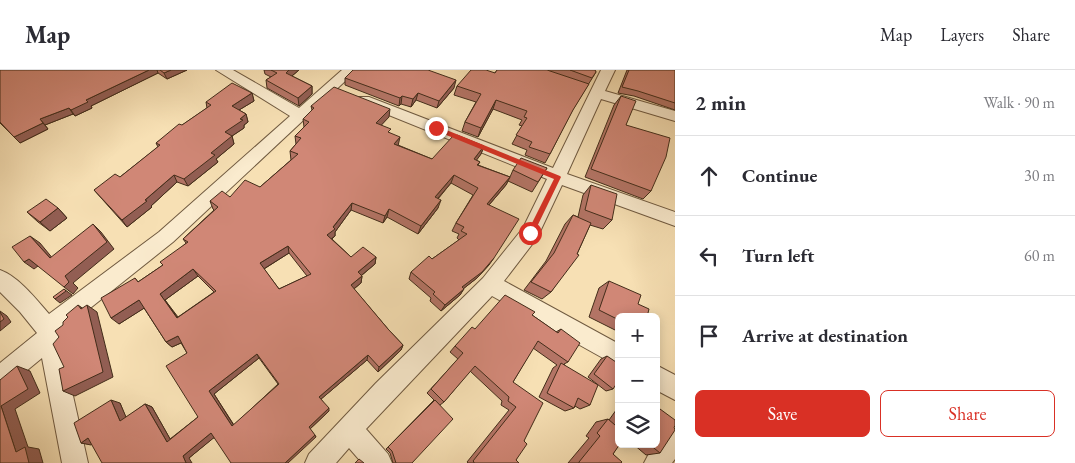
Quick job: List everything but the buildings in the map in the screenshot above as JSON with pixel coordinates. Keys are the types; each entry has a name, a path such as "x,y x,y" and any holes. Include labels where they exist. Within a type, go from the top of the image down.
{"street":[{"path":"223,70 300,115"},
{"path":"0,378 48,333 166,238 350,70"},
{"path":"318,463 384,391 490,284 535,226 608,70"},
{"path":"331,88 558,177 675,219"},
{"path":"597,93 675,116"},
{"path":"0,279 28,305 48,333 73,462"},
{"path":"490,284 615,354"},
{"path":"660,379 675,388"},
{"path":"349,429 379,463"},
{"path":"657,463 675,436"}],"route":[{"path":"436,128 558,177 530,233"}]}
